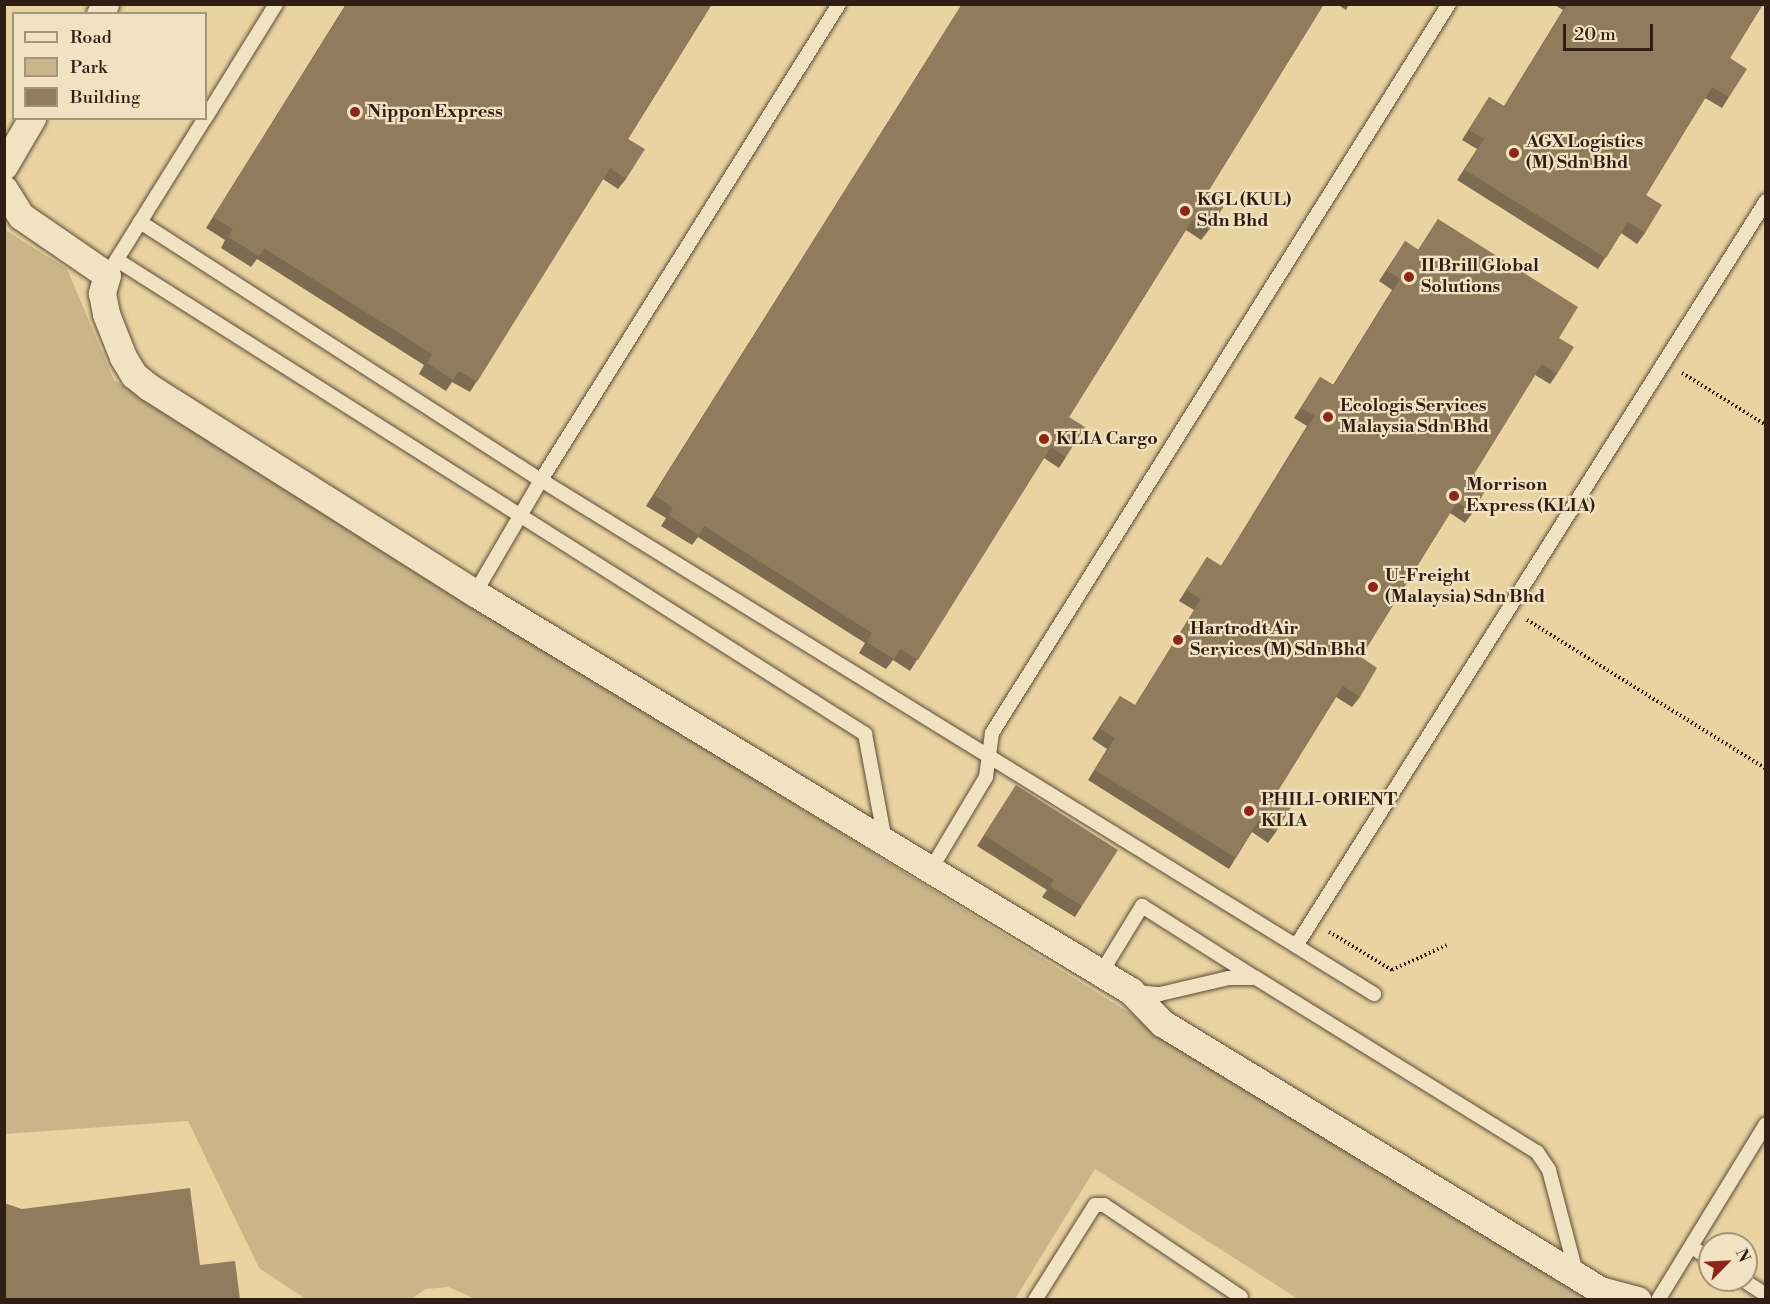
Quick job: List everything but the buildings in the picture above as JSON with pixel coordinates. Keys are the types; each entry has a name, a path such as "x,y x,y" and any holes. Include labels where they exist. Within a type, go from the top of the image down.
{"street":[{"path":"4,166 31,120"},
{"path":"4,189 21,216 112,268 102,293 106,314 134,375 475,593 1101,973 1131,992 1162,1023 1600,1290 1638,1299"}],"lane":[{"path":"207,115 276,4"},
{"path":"475,593 541,480 839,4"},
{"path":"932,869 986,777 992,733 1449,4"},
{"path":"204,120 112,268 520,516 865,734 885,841"},
{"path":"1296,946 1766,201"},
{"path":"140,222 541,480 989,758 1375,992"},
{"path":"1101,973 1142,906 1538,1152 1549,1170 1572,1264 1583,1280"},
{"path":"1131,992 1160,994 1229,978 1256,978"},
{"path":"1658,1299 1766,1124"},
{"path":"1035,1299 1095,1205 1104,1205 1241,1297"},
{"path":"1692,1247 1698,1251"}],"path":[{"path":"1664,362 1766,425"},
{"path":"1509,609 1766,769"},
{"path":"1311,921 1392,970 1447,945"}],"green space":[{"path":"4,229 67,269 114,380 1589,1299 1298,1299 1095,1169 1015,1299 478,1300 448,1287 426,1289 411,1299 306,1299 259,1268 188,1121 5,1134"}],"place":[{"name":"Nippon Express","path":"355,112"},
{"name":"AGX Logistics (M) Sdn Bhd","path":"1514,153"},
{"name":"KGL (KUL) Sdn Bhd","path":"1185,211"},
{"name":"II Brill Global Solutions","path":"1409,277"},
{"name":"Ecologis Services Malaysia Sdn Bhd","path":"1328,417"},
{"name":"KLIA Cargo","path":"1044,439"},
{"name":"Morrison Express (KLIA)","path":"1454,496"},
{"name":"U-Freight (Malaysia) Sdn Bhd","path":"1373,587"},
{"name":"Hartrodt Air Services (M) Sdn Bhd","path":"1178,640"},
{"name":"PHILI-ORIENT KLIA","path":"1249,811"}]}
